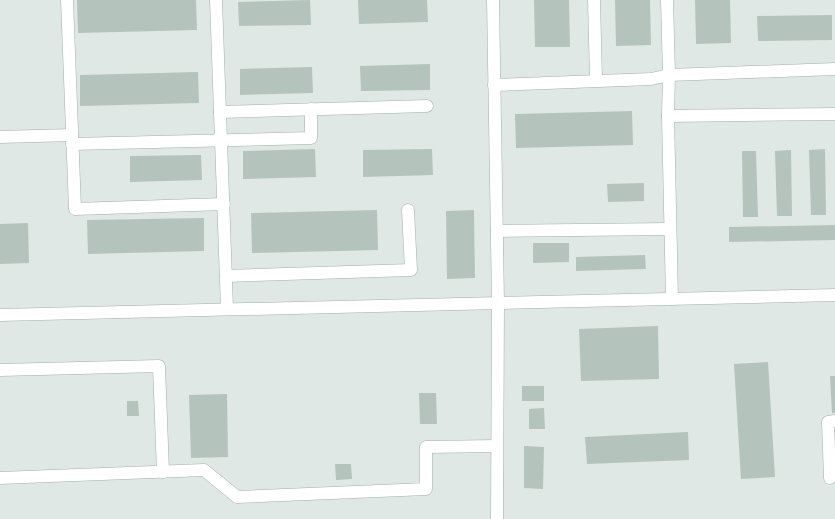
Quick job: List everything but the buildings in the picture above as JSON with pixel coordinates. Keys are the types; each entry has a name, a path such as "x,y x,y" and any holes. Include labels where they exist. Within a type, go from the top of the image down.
{"lane":[{"path":"67,0 75,209 224,204"},
{"path":"216,0 227,309"},
{"path":"493,0 498,303 496,519"},
{"path":"594,0 596,80"},
{"path":"667,0 670,75 668,116 672,299"},
{"path":"494,85 651,79 670,75 835,69"},
{"path":"220,112 427,106"},
{"path":"0,137 72,140 221,141 311,138 310,109"},
{"path":"668,116 835,114"},
{"path":"226,276 410,270 408,210"},
{"path":"496,231 670,229"},
{"path":"0,315 835,295"},
{"path":"0,370 159,366 163,472"},
{"path":"830,478 828,422 835,421"},
{"path":"0,478 204,470 237,497 426,489 426,447 497,446"}]}
